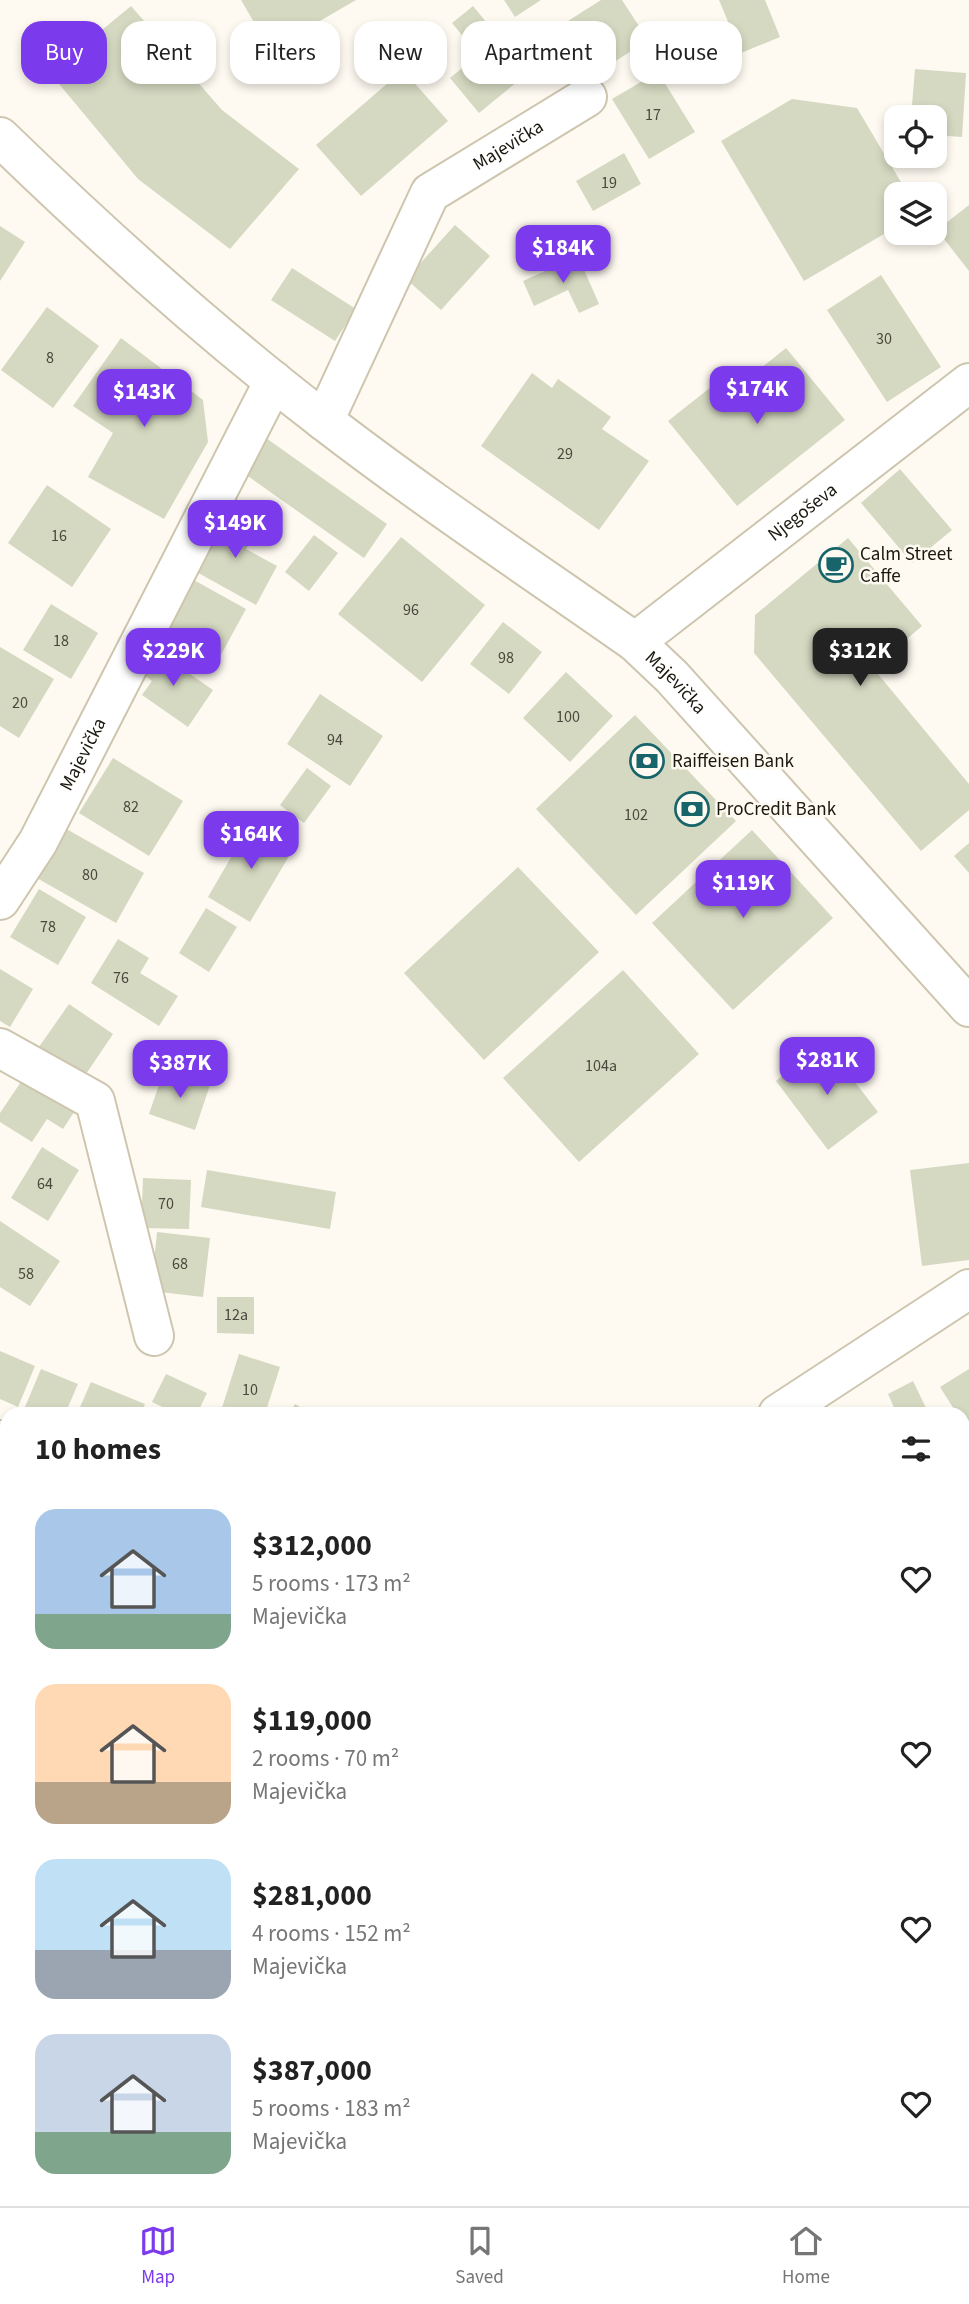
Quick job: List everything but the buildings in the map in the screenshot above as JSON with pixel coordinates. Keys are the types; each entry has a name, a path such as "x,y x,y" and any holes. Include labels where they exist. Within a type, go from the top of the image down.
{"street":[{"name":"Majevička","path":"324,421 430,193 587,97"},
{"name":"Majevička","path":"0,137 95,229 274,382 324,421 635,642 672,677 969,1007"},
{"name":"Majevička","path":"0,900 37,842 274,382"},
{"name":"Njegoševa","path":"635,642 969,383"},
{"path":"0,1048 95,1101 155,1336"},
{"path":"802,1407 830,1399 969,1290"}],"place":[{"name":"Calm Street Caffe","path":"836,565"},
{"name":"Raiffeisen Bank","path":"647,761"},
{"name":"ProCredit Bank","path":"692,809"}]}
